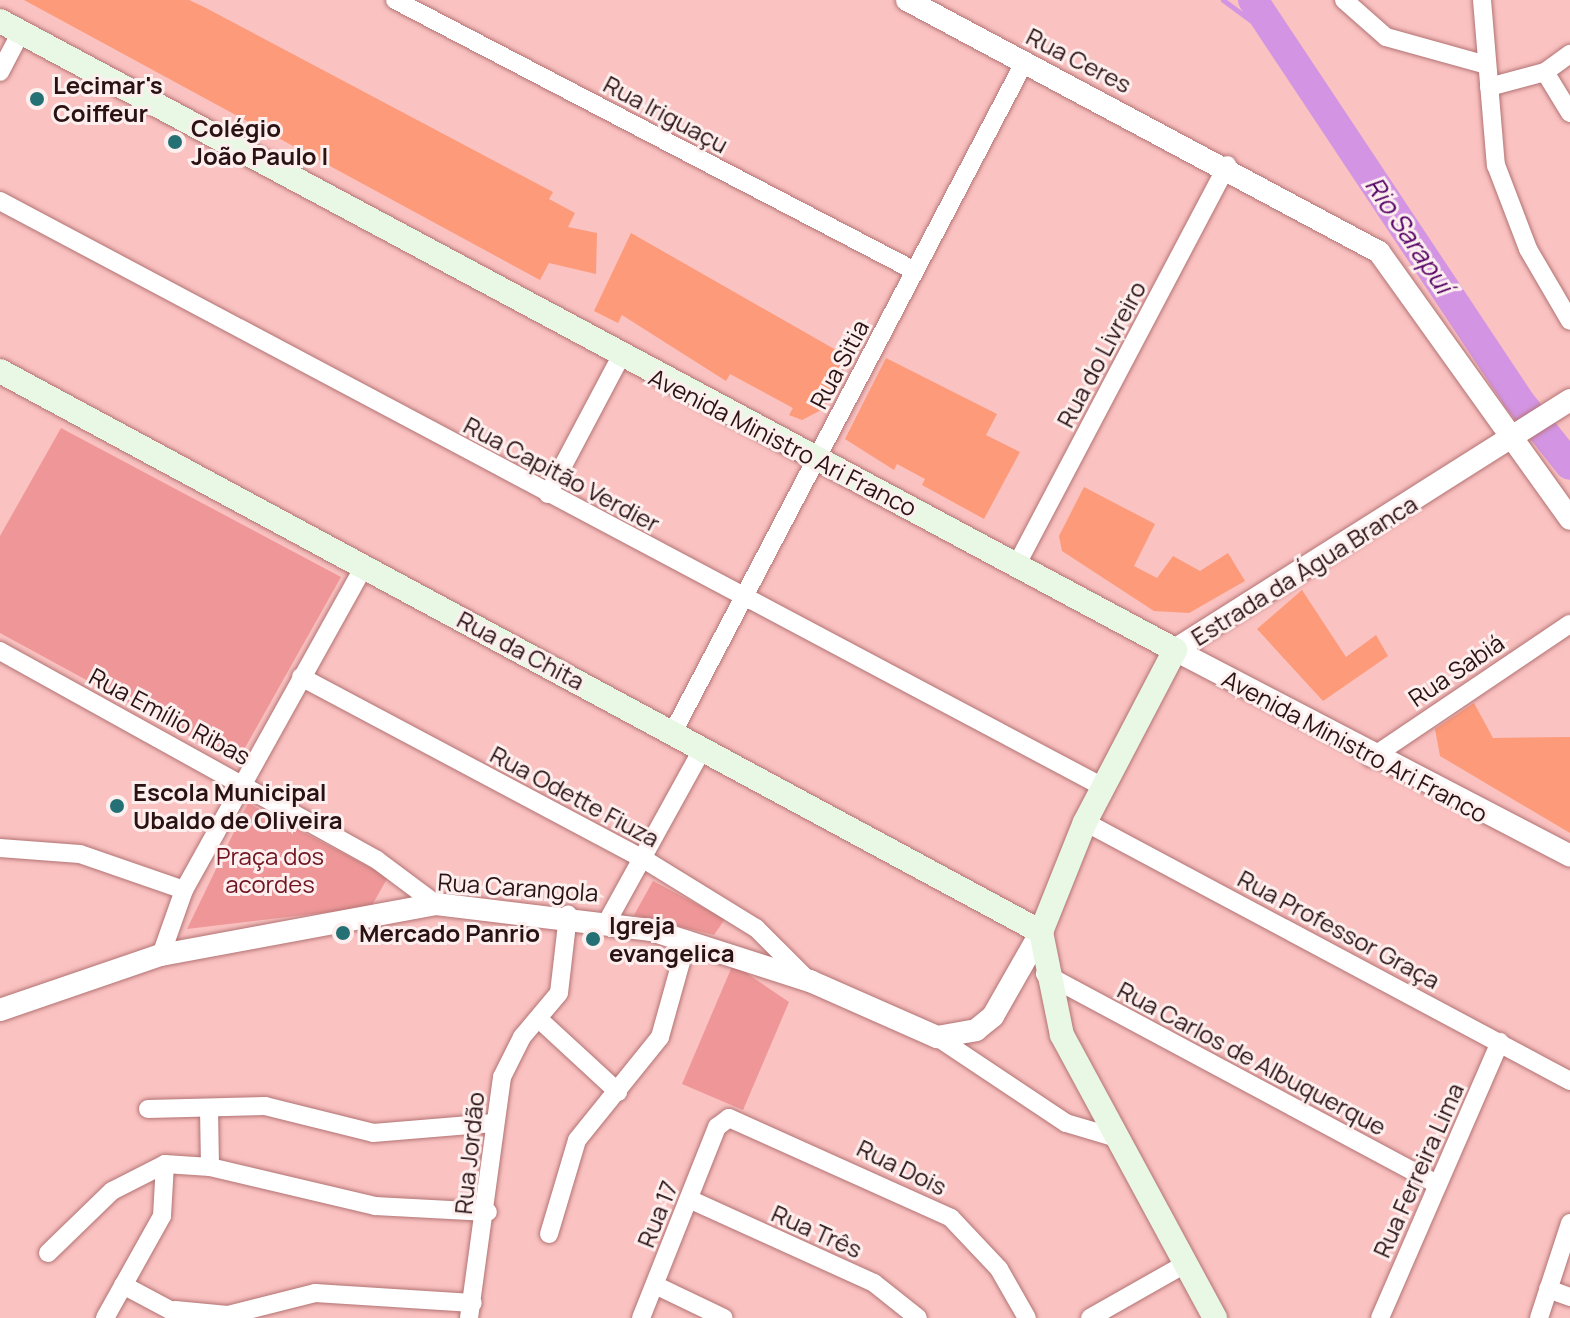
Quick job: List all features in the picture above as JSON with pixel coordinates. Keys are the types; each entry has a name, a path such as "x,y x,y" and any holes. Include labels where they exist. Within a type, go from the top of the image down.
{"main road":[{"name":"Avenida Ministro Ari Franco","path":"10,27 620,358 1017,564 1175,650"},
{"name":"Rua da Chita","path":"0,371 1041,932"},
{"name":"Estrada da Água Branca","path":"1175,650 1085,822 1041,932 1045,974 1062,1035 1113,1137 1215,1318"}],"street":[{"name":"Rua Iriguaçu","path":"395,0 915,271"},
{"name":"Rua Ceres","path":"907,0 1227,165 1379,252 1520,434 1570,519"},
{"path":"1482,0 1496,165 1511,214 1570,321"},
{"path":"1347,5 1386,37 1487,65"},
{"path":"0,72 10,27"},
{"path":"1489,87 1545,72 1570,54"},
{"name":"Rua Sitia","path":"673,732 1025,61"},
{"path":"1545,72 1570,113"},
{"name":"Rua do Livreiro","path":"1017,564 1227,165"},
{"name":"Rua Capitão Verdier","path":"0,201 1103,787"},
{"path":"548,494 620,358"},
{"name":"Estrada da Água Branca","path":"1175,650 1563,404"},
{"path":"161,955 184,890 364,566"},
{"name":"Rua Sabiá","path":"1371,758 1570,624"},
{"name":"Avenida Ministro Ari Franco","path":"1175,650 1371,758 1570,856"},
{"name":"Rua Emílio Ribas","path":"0,651 244,783 377,860 436,904"},
{"name":"Rua Odette Fiuza","path":"301,677 642,858 756,928 809,981"},
{"path":"608,920 703,748"},
{"name":"Rua Professor Graça","path":"1085,822 1570,1081"},
{"path":"0,848 80,854 184,890"},
{"name":"Rua Carangola","path":"4,1003 161,955 436,904 608,920 687,940 809,981 937,1037"},
{"name":"Rua Jordão","path":"471,1310 488,1212 494,1123 510,1057 541,1021 559,993 568,915"},
{"path":"937,1037 984,1024 1041,932"},
{"path":"549,1234 577,1140 660,1037 687,940"},
{"name":"Rua Carlos de Albuquerque","path":"1045,974 1437,1184"},
{"path":"541,1021 618,1092"},
{"path":"937,1037 1066,1123 1113,1137"},
{"name":"Rua Ferreira Lima","path":"1380,1318 1500,1042"},
{"path":"148,1109 265,1106 373,1133 494,1123"},
{"path":"209,1109 210,1167"},
{"name":"Rua Dois","path":"717,1127 724,1119 746,1122 951,1218 999,1269 1027,1318"},
{"name":"Rua 17","path":"641,1318 717,1127"},
{"path":"105,1318 162,1216 165,1164"},
{"path":"48,1253 112,1191 165,1164 210,1167 375,1206 488,1212"},
{"name":"Rua Três","path":"689,1199 874,1283 918,1318"},
{"path":"1539,1318 1570,1223"},
{"path":"1090,1318 1185,1264"},
{"path":"123,1285 180,1314 228,1315 315,1293 471,1310"},
{"path":"655,1285 724,1318"},
{"path":"1548,1289 1570,1297"}],"green space":[{"path":"61,428 341,577 237,762 0,633 0,536"},
{"name":"Praça dos acordes","path":"248,803 388,877 371,907 187,929"},
{"path":"653,881 725,919 714,935 634,915"},
{"path":"733,964 789,1002 743,1110 682,1084"}],"building":[{"path":"24,0 189,0 206,8 553,192 549,199 575,213 568,227 597,233 596,274 549,263 540,280"},
{"path":"631,233 850,358 825,408 802,420 789,415 793,408 730,374 726,381 622,315 618,323 594,311"},
{"path":"886,358 997,414 986,435 1020,452 984,519 922,485 925,479 897,464 894,470 845,439"},
{"path":"1084,487 1155,524 1134,566 1157,578 1173,556 1200,571 1228,553 1245,581 1189,613 1154,611 1062,551 1059,536"},
{"path":"1302,590 1346,657 1376,635 1388,656 1323,701 1257,629"},
{"path":"1474,703 1493,738 1570,737 1570,833 1440,756 1435,729"}],"waterway":[{"path":"1223,0 1284,45"},
{"name":"Rio Sarapuí","path":"1253,0 1517,398 1570,465"}],"place":[{"name":"Lecimar's Coiffeur","path":"37,99"},
{"name":"Colégio João Paulo I","path":"175,142"},
{"name":"Escola Municipal Ubaldo de Oliveira","path":"117,806"},
{"name":"Mercado Panrio","path":"343,933"},
{"name":"Igreja evangelica","path":"593,939"}]}
